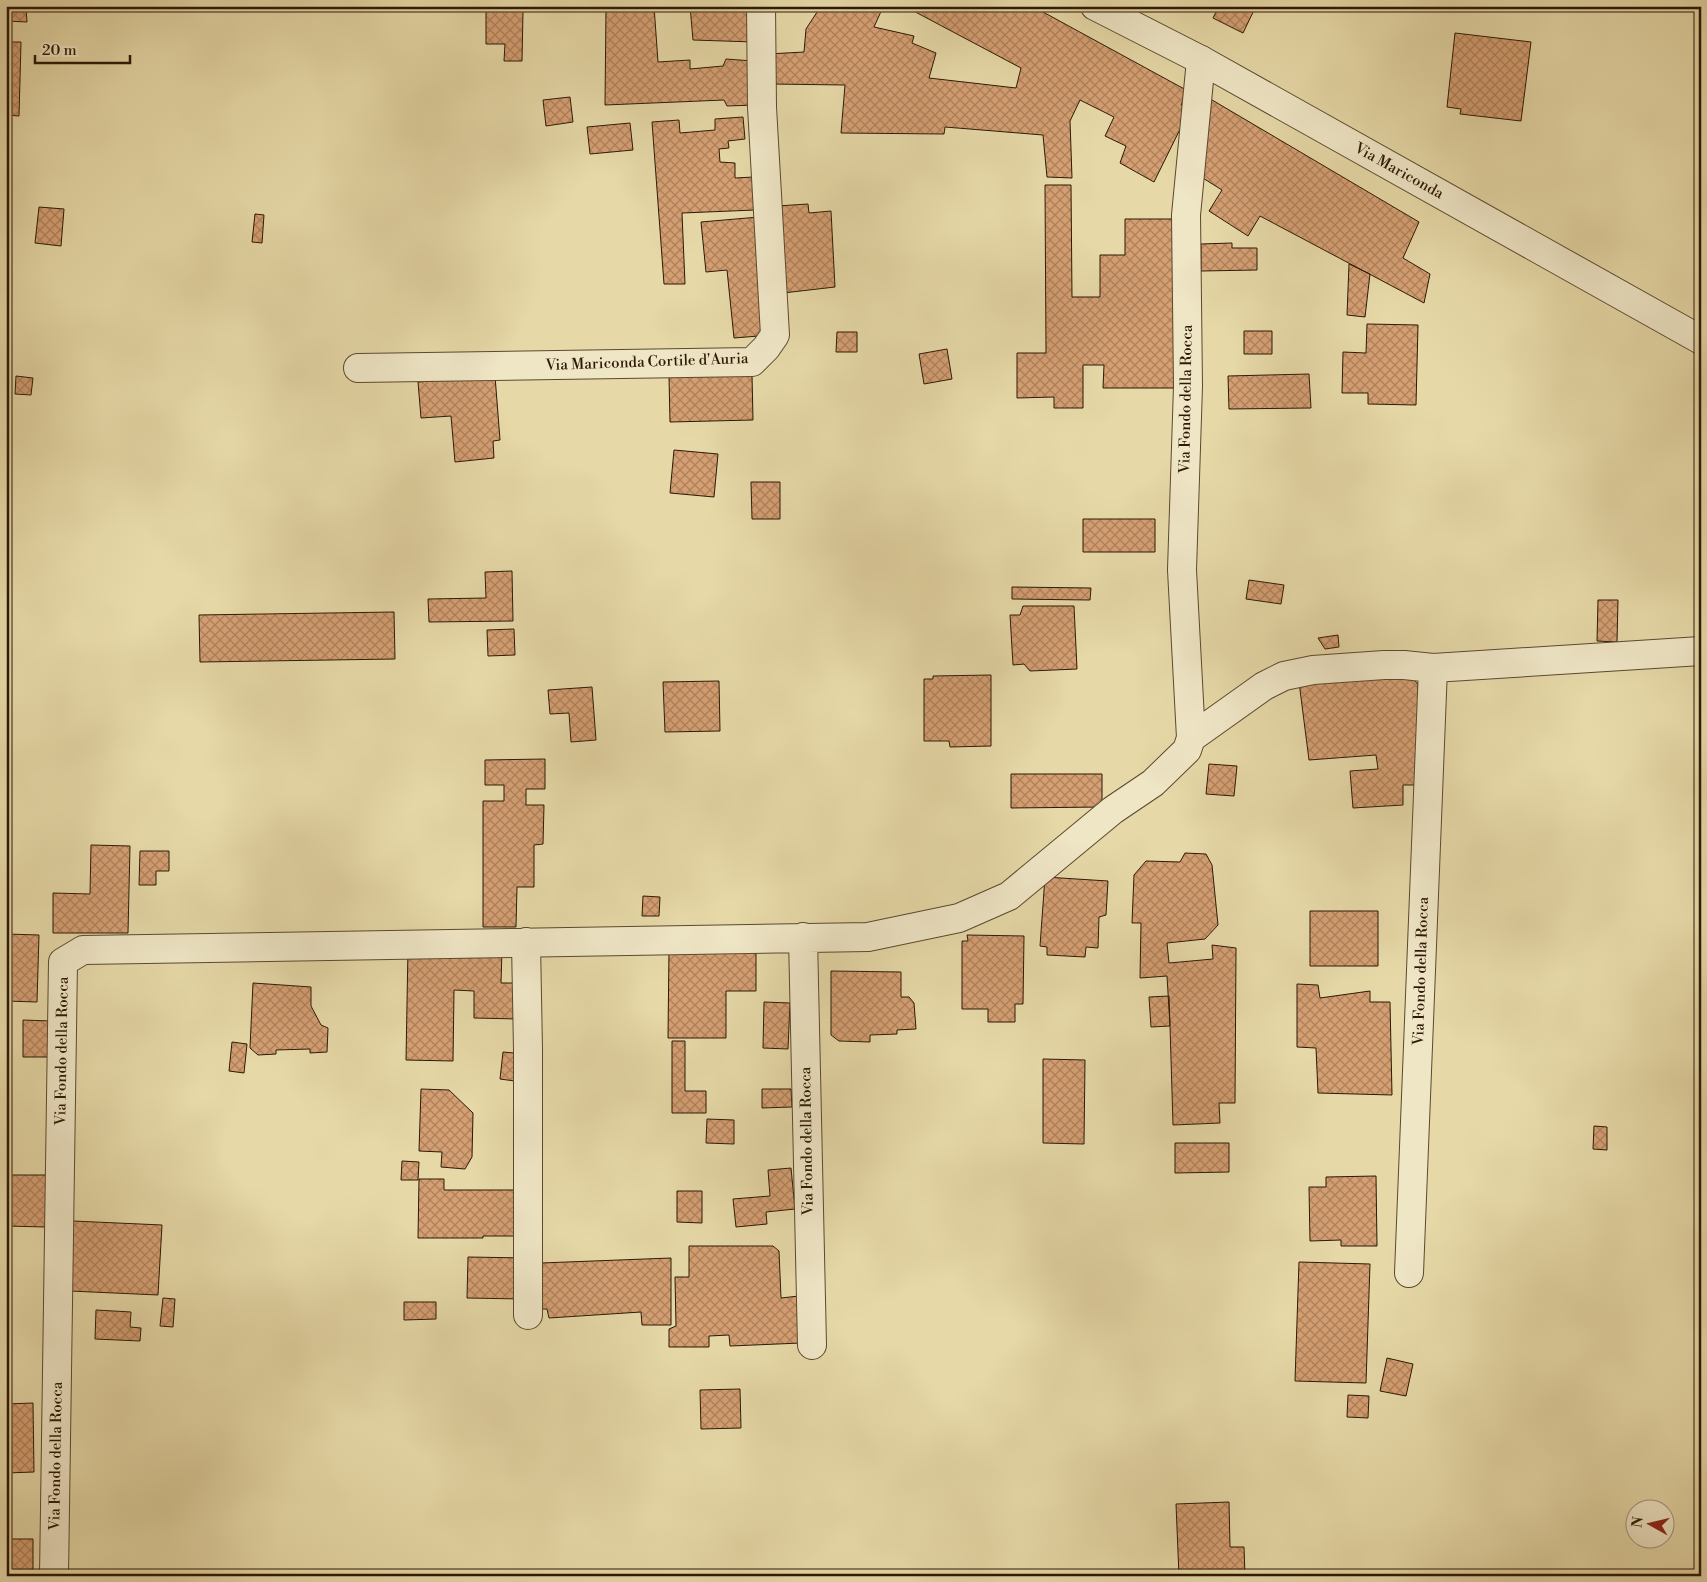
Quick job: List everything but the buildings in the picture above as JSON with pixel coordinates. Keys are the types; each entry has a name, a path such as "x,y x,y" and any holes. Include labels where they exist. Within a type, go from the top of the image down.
{"street":[{"name":"Via Mariconda Cortile d'Auria","path":"358,368 752,362 766,348 775,335 762,107 761,6"},
{"name":"Via Mariconda","path":"1095,6 1201,60 1701,340"},
{"name":"Via Fondo della Rocca","path":"54,1576 64,962 83,950 868,936 959,918 1009,896 1113,810 1153,783 1187,750 1191,738 1182,570 1188,386 1186,215 1201,60"},
{"name":"Via Fondo della Rocca","path":"1191,738 1264,686 1284,676 1312,670 1384,665 1433,668 1701,651"},
{"name":"Via Fondo della Rocca","path":"1409,1273 1433,668"},
{"name":"Via Fondo della Rocca","path":"803,938 812,1345"},
{"path":"526,942 528,1315"}]}
